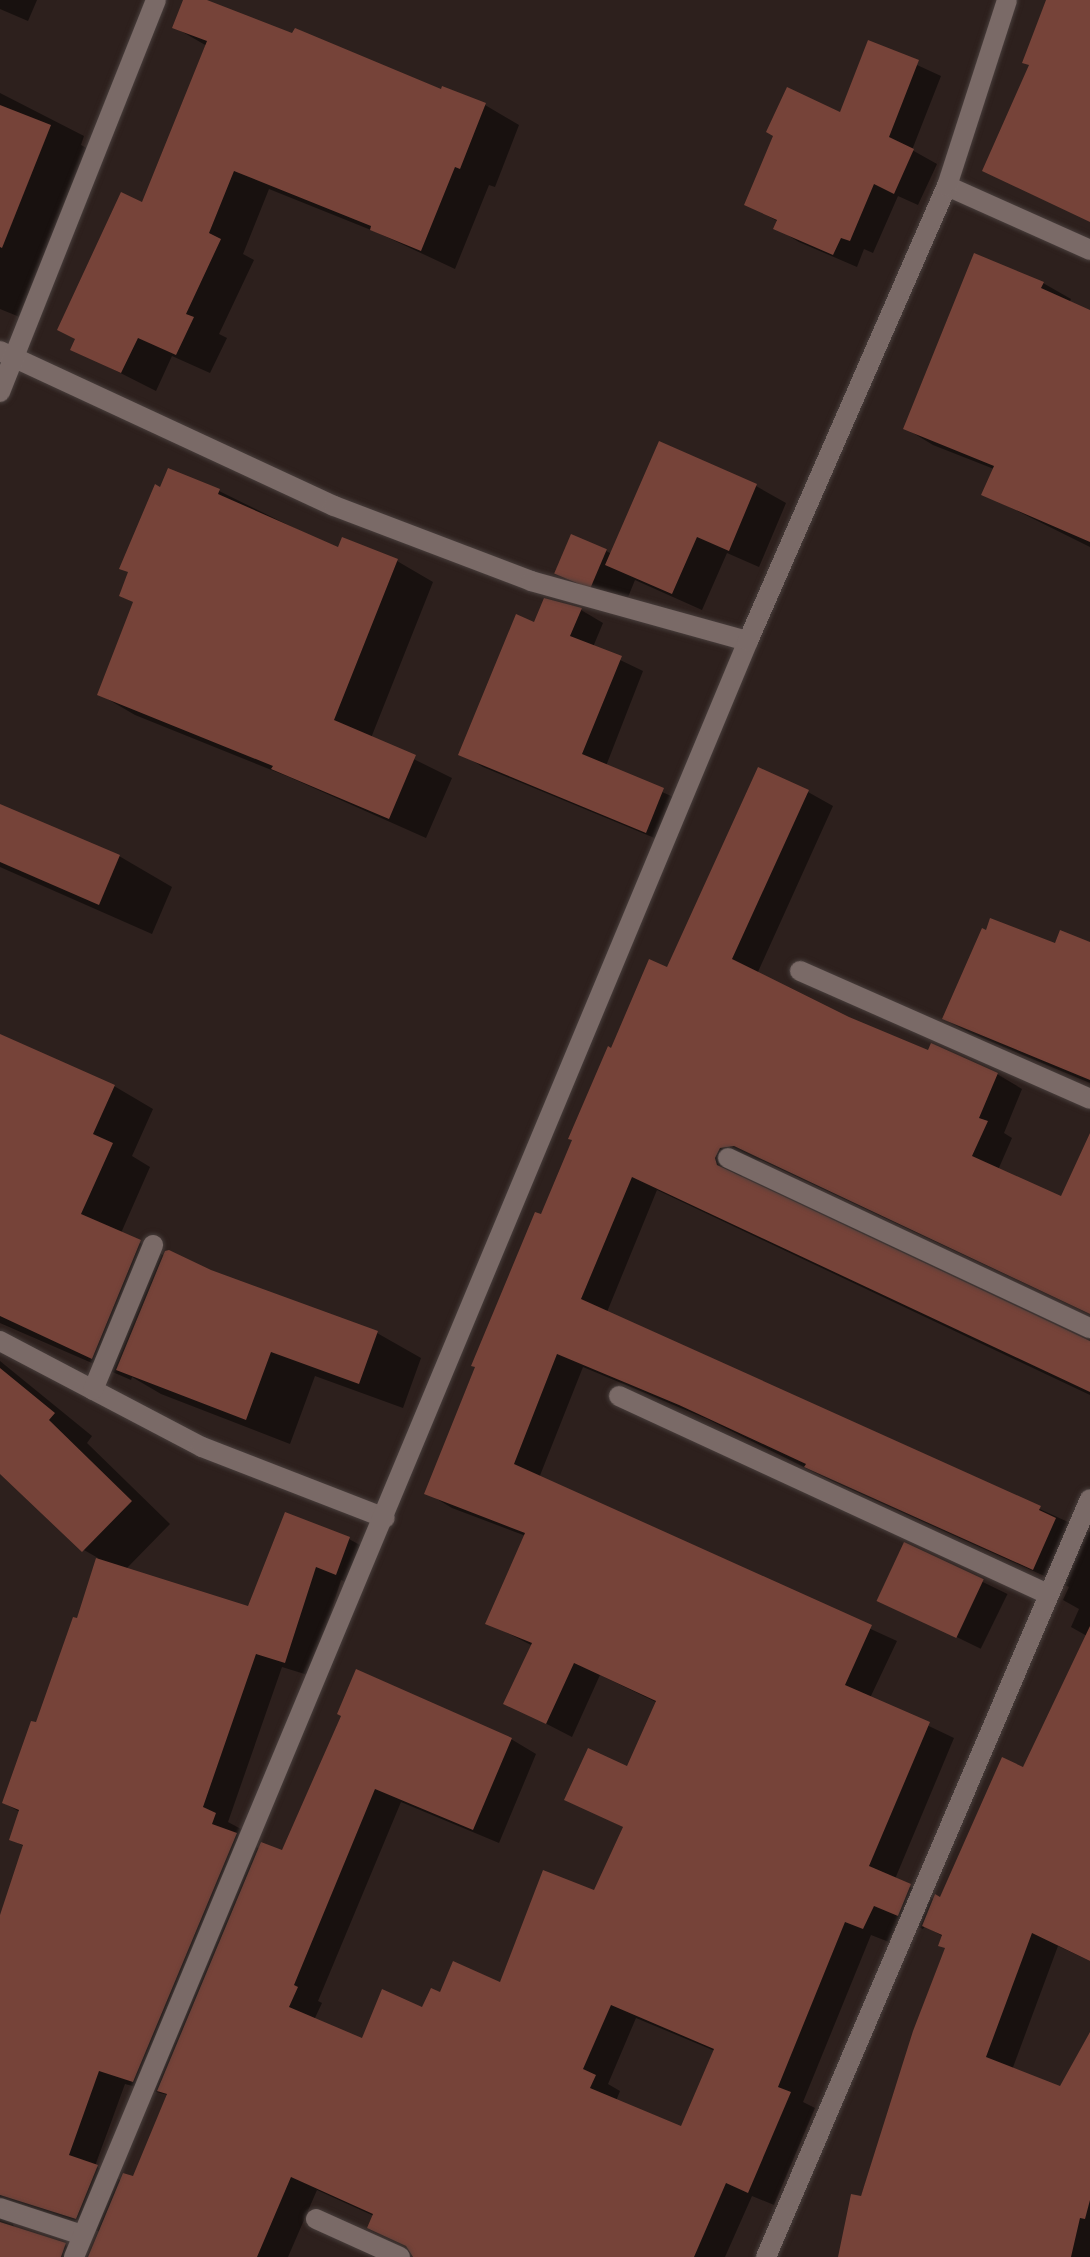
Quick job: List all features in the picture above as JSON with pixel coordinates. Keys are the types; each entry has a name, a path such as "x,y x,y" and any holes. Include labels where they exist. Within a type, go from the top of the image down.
{"street":[{"path":"0,392 7,354 156,0"},
{"path":"74,2257 385,1518 748,641 947,186 1007,0"},
{"path":"947,186 1090,250"},
{"path":"7,354 334,506 531,581 748,641"},
{"path":"800,971 1090,1099"},
{"path":"728,1158 1090,1328"},
{"path":"93,1390 153,1245"},
{"path":"0,1341 202,1447 385,1518"},
{"path":"619,1396 1048,1594"},
{"path":"766,2257 1090,1499"},
{"path":"0,2208 82,2235"},
{"path":"316,2219 400,2257"}],"building":[{"path":"183,0 207,0 292,33 295,28 441,89 442,86 486,103 460,169 455,167 421,251 370,230 371,226 234,171 209,233 221,239 186,314 194,317 176,355 138,338 121,373 70,350 75,339 57,330 121,192 142,202 207,41 172,28"},
{"path":"1046,0 1090,0 1090,222 982,171 1029,65 1022,63"},
{"path":"868,40 919,60 889,137 914,149 894,194 874,184 850,241 841,238 833,255 773,229 777,220 744,205 773,136 766,132 787,87 840,112"},
{"path":"0,105 51,125 2,248 0,247"},
{"path":"974,253 1044,282 1041,288 1090,310 1090,542 981,495 994,466 903,429"},
{"path":"659,441 757,484 729,551 697,537 672,594 605,565"},
{"path":"168,468 220,489 218,494 338,547 342,537 398,559 334,720 416,755 389,819 271,769 273,766 97,695 133,602 119,596 128,572 119,569 155,484 160,487"},
{"path":"571,534 607,549 590,589 554,574"},
{"path":"544,598 582,608 570,636 622,656 582,754 664,788 646,833 458,755 516,614 534,622"},
{"path":"758,767 809,790 732,959 849,1017 928,1050 931,1043 998,1073 979,1118 988,1121 972,1156 1061,1196 1090,1133 1090,1314 734,1146 720,1148 715,1158 717,1165 1090,1341 1090,1392 632,1177 581,1299 1041,1506 1039,1510 1056,1518 1033,1570 804,1467 806,1464 679,1405 557,1354 514,1464 872,1625 845,1685 930,1722 869,1866 911,1884 898,1916 874,1906 863,1929 845,1922 778,2087 791,2092 748,2193 726,2183 694,2257 413,2257 406,2246 367,2228 373,2214 291,2177 257,2257 88,2257 123,2173 133,2176 167,2094 157,2091 261,1842 282,1850 341,1716 337,1714 356,1669 512,1738 473,1830 375,1789 294,1985 298,1987 289,2007 362,2038 382,1989 422,2007 431,1988 440,1992 453,1961 500,1982 543,1870 594,1890 623,1827 564,1800 588,1748 627,1766 656,1701 574,1663 546,1724 503,1704 532,1643 485,1624 525,1533 424,1494 475,1367 471,1366 535,1212 541,1214 572,1140 568,1139 608,1046 611,1048 649,959 667,967","holes":["611,2005 714,2049 681,2126 590,2088 596,2075 583,2069"]},
{"path":"0,804 120,855 99,905 0,862"},
{"path":"990,918 1055,943 1060,930 1090,942 1090,1080 942,1019 982,928 986,930"},
{"path":"0,1034 115,1085 93,1134 113,1143 81,1214 141,1240 92,1359 0,1316"},
{"path":"169,1250 211,1270 378,1331 359,1384 271,1352 246,1420 116,1370 165,1251"},
{"path":"0,1368 55,1413 49,1420 132,1501 82,1552 0,1474"},
{"path":"285,1512 350,1537 336,1575 316,1567 285,1663 256,1654 203,1807 216,1813 212,1824 237,1833 133,2082 99,2071 69,2155 98,2165 76,2219 0,2195 0,1915 23,1845 9,1840 19,1810 2,1803 31,1721 36,1722 73,1617 77,1618 96,1558 248,1606"},
{"path":"904,1542 984,1579 956,1638 877,1601"},
{"path":"1090,1626 1090,1961 1032,1933 986,2057 1060,2086 1090,2032 1090,2200 1085,2219 1080,2218 1071,2257 838,2257 851,2194 861,2196 913,2031 945,1948 938,1946 942,1935 922,1926 935,1894 940,1897 1002,1757 1023,1767"},
{"path":"0,2222 66,2243 61,2257 0,2257"}]}
